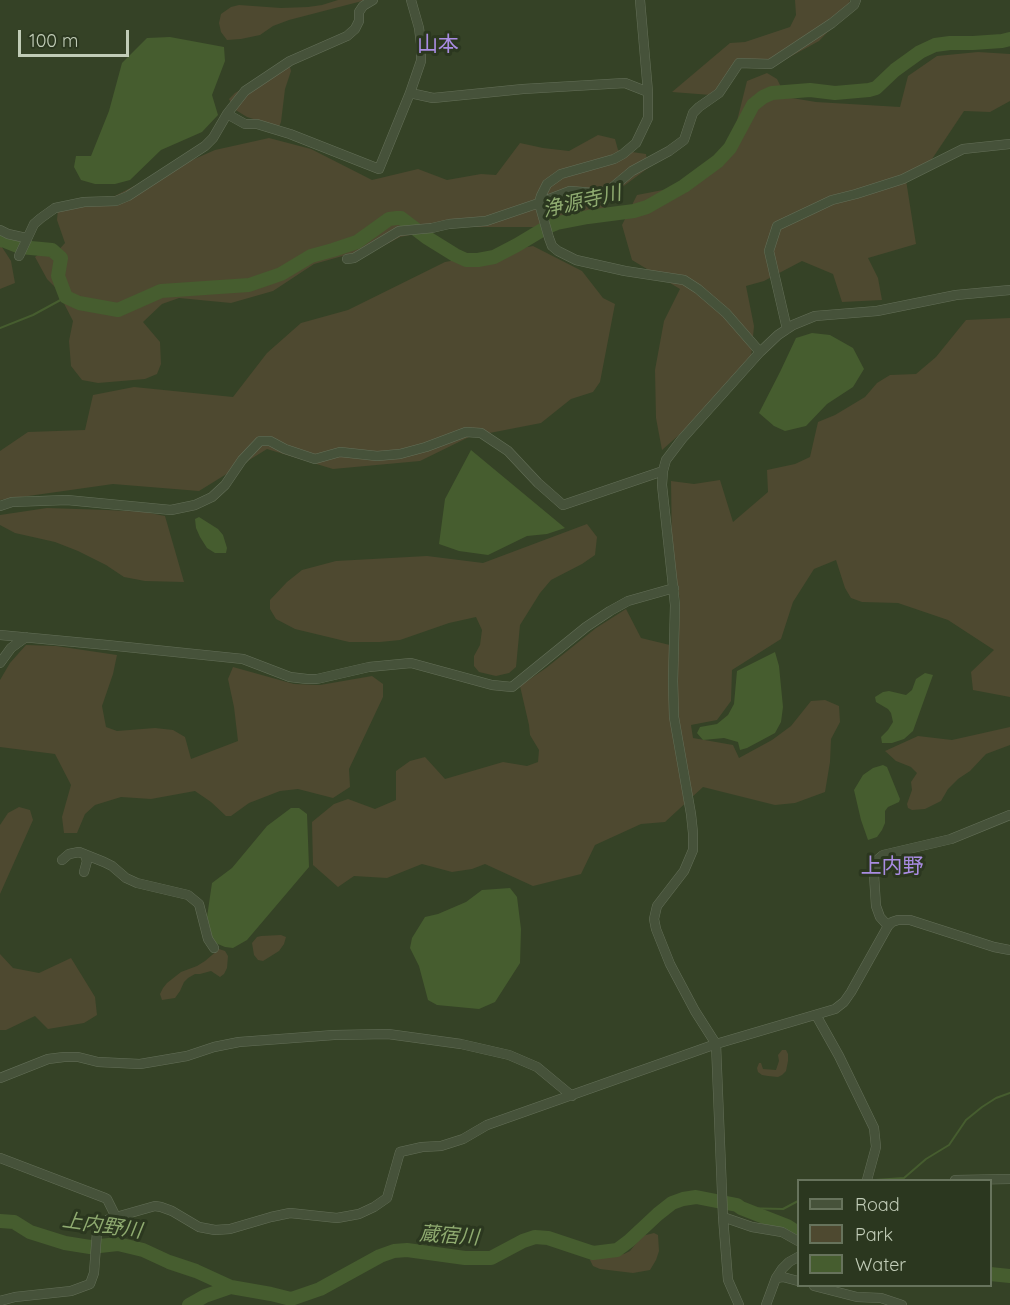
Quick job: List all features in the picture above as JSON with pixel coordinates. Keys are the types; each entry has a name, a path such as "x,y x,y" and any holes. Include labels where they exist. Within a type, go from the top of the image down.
{"street":[{"path":"19,256 34,224 55,208 84,202 116,201 128,196 205,146 245,91 290,61 347,36 355,29 359,21 359,12 363,6 373,0"},
{"path":"227,114 245,124 257,124 290,134 380,169 421,61 419,28 411,0"},
{"path":"640,0 648,118 636,143 614,159 561,174 547,184 541,196 540,206 549,238 552,246 558,251 576,260 625,271 684,280 726,313 760,352"},
{"path":"347,259 354,258 399,231 486,220 540,206 570,191 595,193 608,191 632,171 684,140 693,113 719,93 739,63 770,64 832,23 854,5 856,0"},
{"path":"410,93 433,98 523,89 625,83 648,92"},
{"path":"787,329 768,251 777,226 832,200 903,178 963,149 1010,144"},
{"path":"0,230 26,238"},
{"path":"739,1305 728,1280 716,1044 670,964 654,919 657,906 684,871 693,850 691,814 674,717 675,605 662,485 663,471 666,460 677,445 760,352 793,325 815,316 877,311 956,295 1010,290"},
{"path":"0,506 12,502 68,500 171,510 195,505 212,498 260,441 270,441 285,449 315,459 340,452 376,456 400,454 466,432 481,433 508,451 538,483 563,505 663,471"},
{"path":"0,635 243,659 290,677 307,679 317,679 369,667 411,663 492,685 512,687 586,627 610,611 628,601 674,588"},
{"path":"0,663 11,648 26,637"},
{"path":"888,926 880,917 876,906 874,876 877,860 883,855 951,839 1010,815"},
{"path":"62,860 73,852 79,852 104,862 137,883 188,895 199,904 208,939 214,948"},
{"path":"84,872 86,855"},
{"path":"0,1301 15,1297 71,1291 90,1284 94,1273 97,1232 109,1219 155,1206 172,1211 199,1227 215,1230 230,1229 271,1216 290,1214 337,1218 359,1214 375,1207 387,1198 400,1152 441,1146 463,1139 487,1125 716,1044 835,1009 844,1002 888,926 898,920 910,920 1010,950"},
{"path":"816,1016 839,1056 874,1128 876,1147 867,1179"},
{"path":"0,1078 48,1059 64,1057 78,1057 98,1062 140,1064 187,1056 214,1047 240,1042 334,1035 388,1034 461,1044 509,1055 537,1067 572,1096"},
{"path":"0,1158 107,1199 116,1217"},
{"path":"992,1179 1010,1179"},
{"path":"723,1217 752,1227 782,1232 797,1240"},
{"path":"766,1305 776,1278 789,1262 797,1258"},
{"path":"776,1278 797,1281"},
{"path":"818,1287 857,1297 881,1298 902,1305"},
{"path":"857,1287 857,1297"}],"green space":[{"path":"338,0 366,0 289,20 273,26 260,35 227,40 221,32 219,23 221,14 231,7 239,5 308,7"},
{"path":"795,0 850,0 846,13 819,41 786,59 745,63 711,95 672,92 730,43 745,42 790,27 796,15"},
{"path":"978,52 1010,54 1010,101 990,112 964,111 932,159 906,180 916,244 868,258 878,278 882,300 842,302 833,274 802,261 764,281 746,286 754,326 751,358 723,396 662,450 656,418 655,370 664,321 680,289 632,260 622,225 637,195 699,183 731,145 747,81 767,73 777,79 786,97 816,102 900,107 908,76 937,56"},
{"path":"285,66 290,67 291,71 285,89 279,127 247,117 234,109 229,99 235,93"},
{"path":"598,135 615,139 618,150 646,154 648,168 613,194 605,209 561,227 449,227 400,237 372,252 346,255 314,264 273,291 231,303 179,298 162,304 143,322 160,342 161,364 157,374 145,379 98,383 82,380 71,366 69,341 73,321 56,288 47,279 35,257 40,253 54,255 65,243 57,220 58,209 79,198 105,201 215,150 269,138 311,149 372,180 418,169 447,180 481,174 496,175 520,143 569,151"},
{"path":"0,244 11,261 15,283 0,289"},
{"path":"533,246 582,271 603,298 615,304 600,382 593,392 571,399 541,423 469,437 420,461 333,469 267,449 199,491 113,484 0,500 0,451 28,432 85,430 93,395 134,387 233,397 267,353 301,323 348,310 445,262"},
{"path":"1010,318 1010,697 973,690 971,672 994,650 948,620 898,603 862,602 851,598 845,588 836,560 814,569 793,602 781,639 732,670 731,701 717,720 691,725 693,738 733,745 739,758 772,740 791,726 811,701 825,700 839,706 840,722 831,739 825,792 795,803 775,805 703,787 665,822 641,824 595,845 581,874 533,886 485,864 452,872 422,864 387,878 354,876 338,887 313,865 312,822 334,804 348,799 375,809 396,800 396,771 410,761 425,757 445,779 503,762 527,766 538,762 539,750 530,735 520,686 596,628 626,609 641,638 678,647 680,601 672,550 671,481 694,484 720,480 733,522 768,492 767,470 795,464 810,457 818,422 835,415 865,397 877,383 890,375 916,374 936,357 966,320"},
{"path":"47,508 145,512 165,516 184,582 145,581 124,577 78,551 55,542 15,533 0,525 0,515"},
{"path":"587,524 597,537 595,555 551,580 540,593 520,625 516,667 509,673 496,676 479,672 474,666 474,656 480,645 482,630 476,617 449,623 400,640 349,642 295,629 276,619 270,609 270,600 302,570 336,561 427,556 483,563"},
{"path":"26,645 56,646 117,655 102,706 106,727 117,731 155,728 173,730 185,737 191,759 238,741 228,679 233,667 294,684 320,685 372,676 383,684 383,697 349,769 350,787 333,798 298,789 280,791 249,803 231,816 226,816 195,791 151,799 121,797 95,805 85,814 77,833 64,833 62,817 71,785 55,754 0,747 0,680 10,663"},
{"path":"1010,727 1010,745 986,754 948,789 941,801 925,809 908,808 907,804 912,790 911,782 917,773 911,767 896,761 885,751 918,736 952,740"},
{"path":"19,807 30,810 33,820 0,894 0,825 8,813"},
{"path":"281,935 286,937 279,951 263,961 258,960 254,955 252,943 257,937"},
{"path":"219,949 225,951 228,956 224,974 220,977 211,971 195,974 184,982 175,998 162,1000 160,994 167,983 181,972 205,961"},
{"path":"0,954 13,968 39,973 71,958 95,997 97,1015 84,1023 48,1029 35,1016 6,1030 0,1030"},
{"path":"782,1050 786,1050 788,1061 786,1071 782,1075 768,1076 758,1072 759,1063 763,1069 776,1070 778,1055"},
{"path":"654,1233 658,1235 659,1251 650,1270 633,1273 600,1269 593,1266 590,1260 592,1257 624,1254 630,1251 642,1236"}],"water":[{"path":"170,37 224,47 225,61 212,95 218,115 202,132 161,150 130,180 115,184 95,184 81,180 74,167 76,156 91,156 109,111 122,63 147,38"},
{"path":"812,333 830,335 853,348 864,369 853,387 827,404 806,426 785,431 774,426 759,413 796,338"},
{"path":"471,450 565,528 547,534 527,536 488,555 459,551 439,544 445,499"},
{"path":"199,517 223,535 227,548 226,553 215,553 207,548 196,528 195,519"},
{"path":"775,652 779,666 783,707 781,722 775,733 740,750 738,742 724,738 703,740 697,733 700,727 717,724 728,715 734,704 737,671"},
{"path":"925,673 933,675 913,731 904,739 882,743 881,737 893,722 891,713 876,702 875,697 889,691 906,695 912,690 916,679"},
{"path":"883,765 887,767 900,799 885,811 885,823 877,837 868,840 854,790 863,775"},
{"path":"291,808 299,808 307,814 309,867 247,940 233,948 213,942 207,917 212,883 232,868 267,826"},
{"path":"510,888 517,897 521,929 520,963 495,1002 479,1009 437,1005 428,1000 419,966 410,948 412,938 425,917 466,902 482,890"}],"waterway":[{"name":"浄源寺川","path":"0,240 20,247 52,250 61,258 58,276 66,297 79,303 118,310 161,291 249,285 281,274 311,256 357,242 389,219 401,218 426,237 466,260 494,257 557,223 634,211 647,207 684,186 718,161 730,148 753,105 772,93 810,90 835,93 869,90 876,88 895,70 920,52 935,45 1010,39"},
{"path":"0,328 33,315 66,297"},
{"path":"890,1179 904,1178 926,1159 949,1145 966,1120 982,1107 1010,1093"},
{"name":"蔵宿川","path":"189,1305 205,1296 231,1287 291,1299 320,1289 380,1256 394,1251 407,1250 465,1258 491,1258 535,1237 548,1238 593,1253 617,1250 672,1203 696,1197 737,1205 797,1232"},
{"path":"741,1208 783,1209 797,1202"},
{"name":"上内野川","path":"0,1221 14,1222 30,1232 65,1243 90,1247 118,1244 143,1250 231,1287"},
{"name":"蔵宿川","path":"992,1274 1010,1276"}],"district":[{"name":"山本","path":"438,45"},
{"name":"上内野","path":"892,867"}]}
